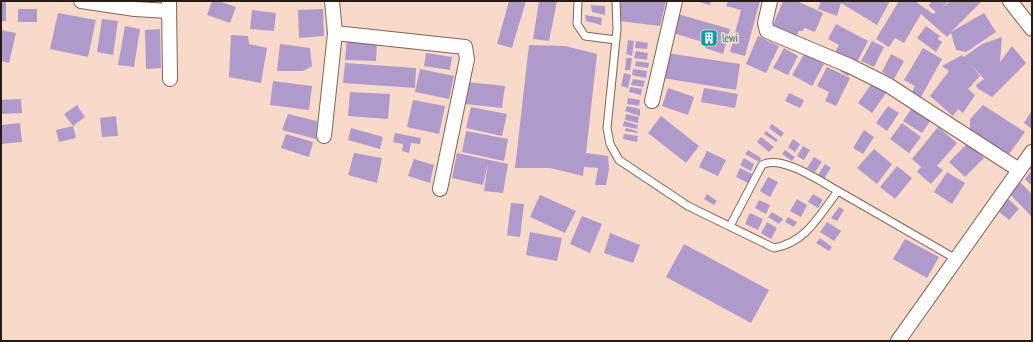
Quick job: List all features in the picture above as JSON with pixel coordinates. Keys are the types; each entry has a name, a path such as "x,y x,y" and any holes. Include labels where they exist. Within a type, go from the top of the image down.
{"street":[{"path":"81,1 135,9 169,6 170,79"},
{"path":"324,136 335,33 332,1"},
{"path":"652,101 674,1"},
{"path":"770,1 765,24 767,31 850,66 888,85 1019,170"},
{"path":"1010,1 1032,29"},
{"path":"335,33 465,47 467,59 440,189"},
{"path":"898,341 1032,152"}],"lane":[{"path":"578,1 577,24 585,36 616,40"},
{"path":"616,1 616,40 607,128 610,144 620,160 688,206 774,248 787,246 804,235 838,191"},
{"path":"730,226 762,165 768,161 776,162 807,174 956,259"}],"building":[{"path":"1,1 6,1 6,21 1,21"},
{"path":"212,1 219,1 236,7 230,23 207,15"},
{"path":"509,1 526,1 512,48 497,44"},
{"path":"539,1 557,1 549,41 533,39"},
{"path":"621,1 666,1 660,26 619,21"},
{"path":"696,1 711,1 710,5"},
{"path":"728,1 760,1 745,56 730,52 741,10 726,6"},
{"path":"783,1 797,1 823,13 815,32 804,28 803,31 799,31 796,37 773,25"},
{"path":"821,1 890,1 877,25 841,3 837,16 818,9"},
{"path":"899,1 915,1 933,14 936,12 929,6 931,1 949,1 941,8 951,1 982,1 951,32 984,13 996,32 966,52 956,50 951,33 947,37 921,14 904,43 895,38 889,47 876,39"},
{"path":"591,5 605,6 605,15 592,12"},
{"path":"18,9 37,9 37,22 18,22"},
{"path":"323,9 324,36 299,38 298,10"},
{"path":"252,10 276,13 274,31 250,29"},
{"path":"58,13 96,20 88,57 50,49"},
{"name":"lewi","path":"678,14 730,29 723,54 705,48 706,43 673,33"},
{"path":"585,15 602,18 601,25 586,21"},
{"path":"102,19 118,21 113,55 97,52"},
{"path":"836,24 868,41 856,64 835,52 839,45 828,39"},
{"path":"125,26 140,29 134,67 118,65"},
{"path":"926,26 940,36 938,39 942,42 936,52 917,38"},
{"path":"160,29 161,68 146,69 145,30"},
{"path":"1,30 16,33 9,63 1,61"},
{"path":"231,35 248,36 249,44 267,48 261,83 229,77"},
{"path":"758,36 779,46 766,73 746,64"},
{"path":"1002,37 1000,62 1012,46 1026,63 992,97 977,88 976,85 984,79 972,66 980,76 968,89 975,95 963,113 958,109 953,116 930,96 949,71 942,66 962,55 964,57 982,44"},
{"path":"347,38 377,42 376,61 345,60"},
{"path":"628,40 634,41 632,56 626,54"},
{"path":"636,41 648,43 647,49 635,48"},
{"path":"872,41 884,47 874,67 861,61"},
{"path":"280,44 310,48 312,66 303,71 277,71"},
{"path":"529,45 565,46 597,54 586,153 608,156 609,169 606,185 595,185 598,168 584,167 583,176 550,168 515,168"},
{"path":"784,48 798,56 788,75 773,68"},
{"path":"923,48 942,59 921,97 912,92 915,86 904,80"},
{"path":"636,51 648,53 647,60 634,58"},
{"path":"426,53 452,57 450,70 424,66"},
{"path":"667,53 740,64 736,90 663,78"},
{"path":"805,53 824,64 812,86 792,75"},
{"path":"891,54 904,61 894,79 882,72"},
{"path":"626,58 632,58 630,70 625,70"},
{"path":"636,61 649,63 648,68 635,66"},
{"path":"345,63 416,68 415,88 343,83"},
{"path":"844,65 852,70 848,76 840,71"},
{"path":"827,67 850,78 836,106 825,101 829,92 817,86"},
{"path":"420,69 454,76 449,99 415,92"},
{"path":"633,69 647,71 646,78 632,75"},
{"path":"624,73 631,75 628,88 621,86"},
{"path":"633,79 645,81 643,87 631,85"},
{"path":"273,81 312,86 309,110 270,105"},
{"path":"467,82 505,86 502,108 465,104"},
{"path":"872,83 886,93 872,113 858,103"},
{"path":"630,87 642,89 641,95 629,92"},
{"path":"668,88 694,97 688,115 662,106"},
{"path":"704,88 738,94 735,108 701,102"},
{"path":"350,92 390,94 388,119 348,116"},
{"path":"789,93 804,100 800,108 785,101"},
{"path":"628,98 640,100 639,106 627,104"},
{"path":"21,99 22,113 1,114 1,100"},
{"path":"413,100 445,106 439,134 407,127"},
{"path":"915,104 933,117 922,133 903,121"},
{"path":"77,105 85,117 73,126 64,114"},
{"path":"983,105 1025,132 1009,154 970,133 970,119"},
{"path":"627,106 640,109 640,116 625,111"},
{"path":"888,106 899,113 887,131 876,123"},
{"path":"471,107 507,114 502,136 466,128"},
{"path":"1032,110 1032,129 1024,123"},
{"path":"288,114 317,121 316,139 282,130"},
{"path":"626,114 639,117 638,123 625,120"},
{"path":"116,116 118,136 102,137 100,118"},
{"path":"661,116 699,146 686,163 648,133"},
{"path":"624,121 638,125 637,129 623,126"},
{"path":"20,123 22,142 1,144 1,125"},
{"path":"902,123 921,137 909,153 890,139"},
{"path":"772,124 784,133 781,137 769,128"},
{"path":"73,126 76,138 59,142 56,130"},
{"path":"938,127 957,143 937,166 943,170 931,184 917,172 921,167 912,159"},
{"path":"351,128 383,137 380,149 348,140"},
{"path":"626,128 637,131 638,133 625,131"},
{"path":"864,130 874,137 863,154 853,148"},
{"path":"466,131 508,139 504,161 462,152"},
{"path":"766,131 778,140 776,142 764,134"},
{"path":"395,133 421,138 420,144 411,143 409,153 402,151 403,144 393,142"},
{"path":"286,134 313,142 309,157 281,148"},
{"path":"624,134 638,136 637,142 623,139"},
{"path":"761,137 774,147 769,152 757,142"},
{"path":"793,139 800,144 795,152 788,147"},
{"path":"968,143 984,158 965,177 949,162"},
{"path":"803,146 810,150 804,160 797,156"},
{"path":"874,149 892,164 877,184 857,168"},
{"path":"748,150 761,158 759,162 745,154"},
{"path":"785,150 795,157 792,161 782,154"},
{"path":"707,151 726,160 718,176 699,167"},
{"path":"354,153 382,158 377,183 348,175"},
{"path":"457,153 508,164 503,193 484,191 488,163 483,185 452,178"},
{"path":"814,157 822,162 815,172 807,168"},
{"path":"744,158 754,164 751,171 740,165"},
{"path":"414,159 434,165 430,183 408,176"},
{"path":"825,164 831,168 824,179 818,175"},
{"path":"1032,164 1032,186 1025,179 1031,171 1029,168"},
{"path":"897,166 912,178 895,199 880,187"},
{"path":"740,168 752,174 748,183 736,177"},
{"path":"947,172 965,183 952,204 934,192"},
{"path":"768,177 778,182 770,197 760,191"},
{"path":"1020,182 1032,194 1032,217 1009,193"},
{"path":"707,194 717,201 714,205 704,199"},
{"path":"813,194 823,200 818,208 808,202"},
{"path":"540,195 576,211 565,233 530,217"},
{"path":"1006,197 1019,209 1009,220 997,210"},
{"path":"797,199 807,205 801,217 790,211"},
{"path":"759,200 770,205 766,214 755,208"},
{"path":"511,203 524,204 520,237 507,235"},
{"path":"839,207 844,210 837,221 831,218"},
{"path":"772,212 783,219 779,224 768,217"},
{"path":"750,213 763,219 758,230 745,224"},
{"path":"582,216 602,224 590,253 570,244"},
{"path":"788,217 797,222 794,227 785,222"},
{"path":"767,222 777,228 771,239 761,233"},
{"path":"827,222 841,231 834,241 820,232"},
{"path":"530,232 562,238 557,261 526,255"},
{"path":"610,233 640,245 633,263 604,253"},
{"path":"820,238 832,247 829,251 816,243"},
{"path":"905,239 939,257 927,278 893,259"},
{"path":"684,244 769,290 751,323 666,277"}],"place":[{"name":"lewi","path":"709,38"}]}
